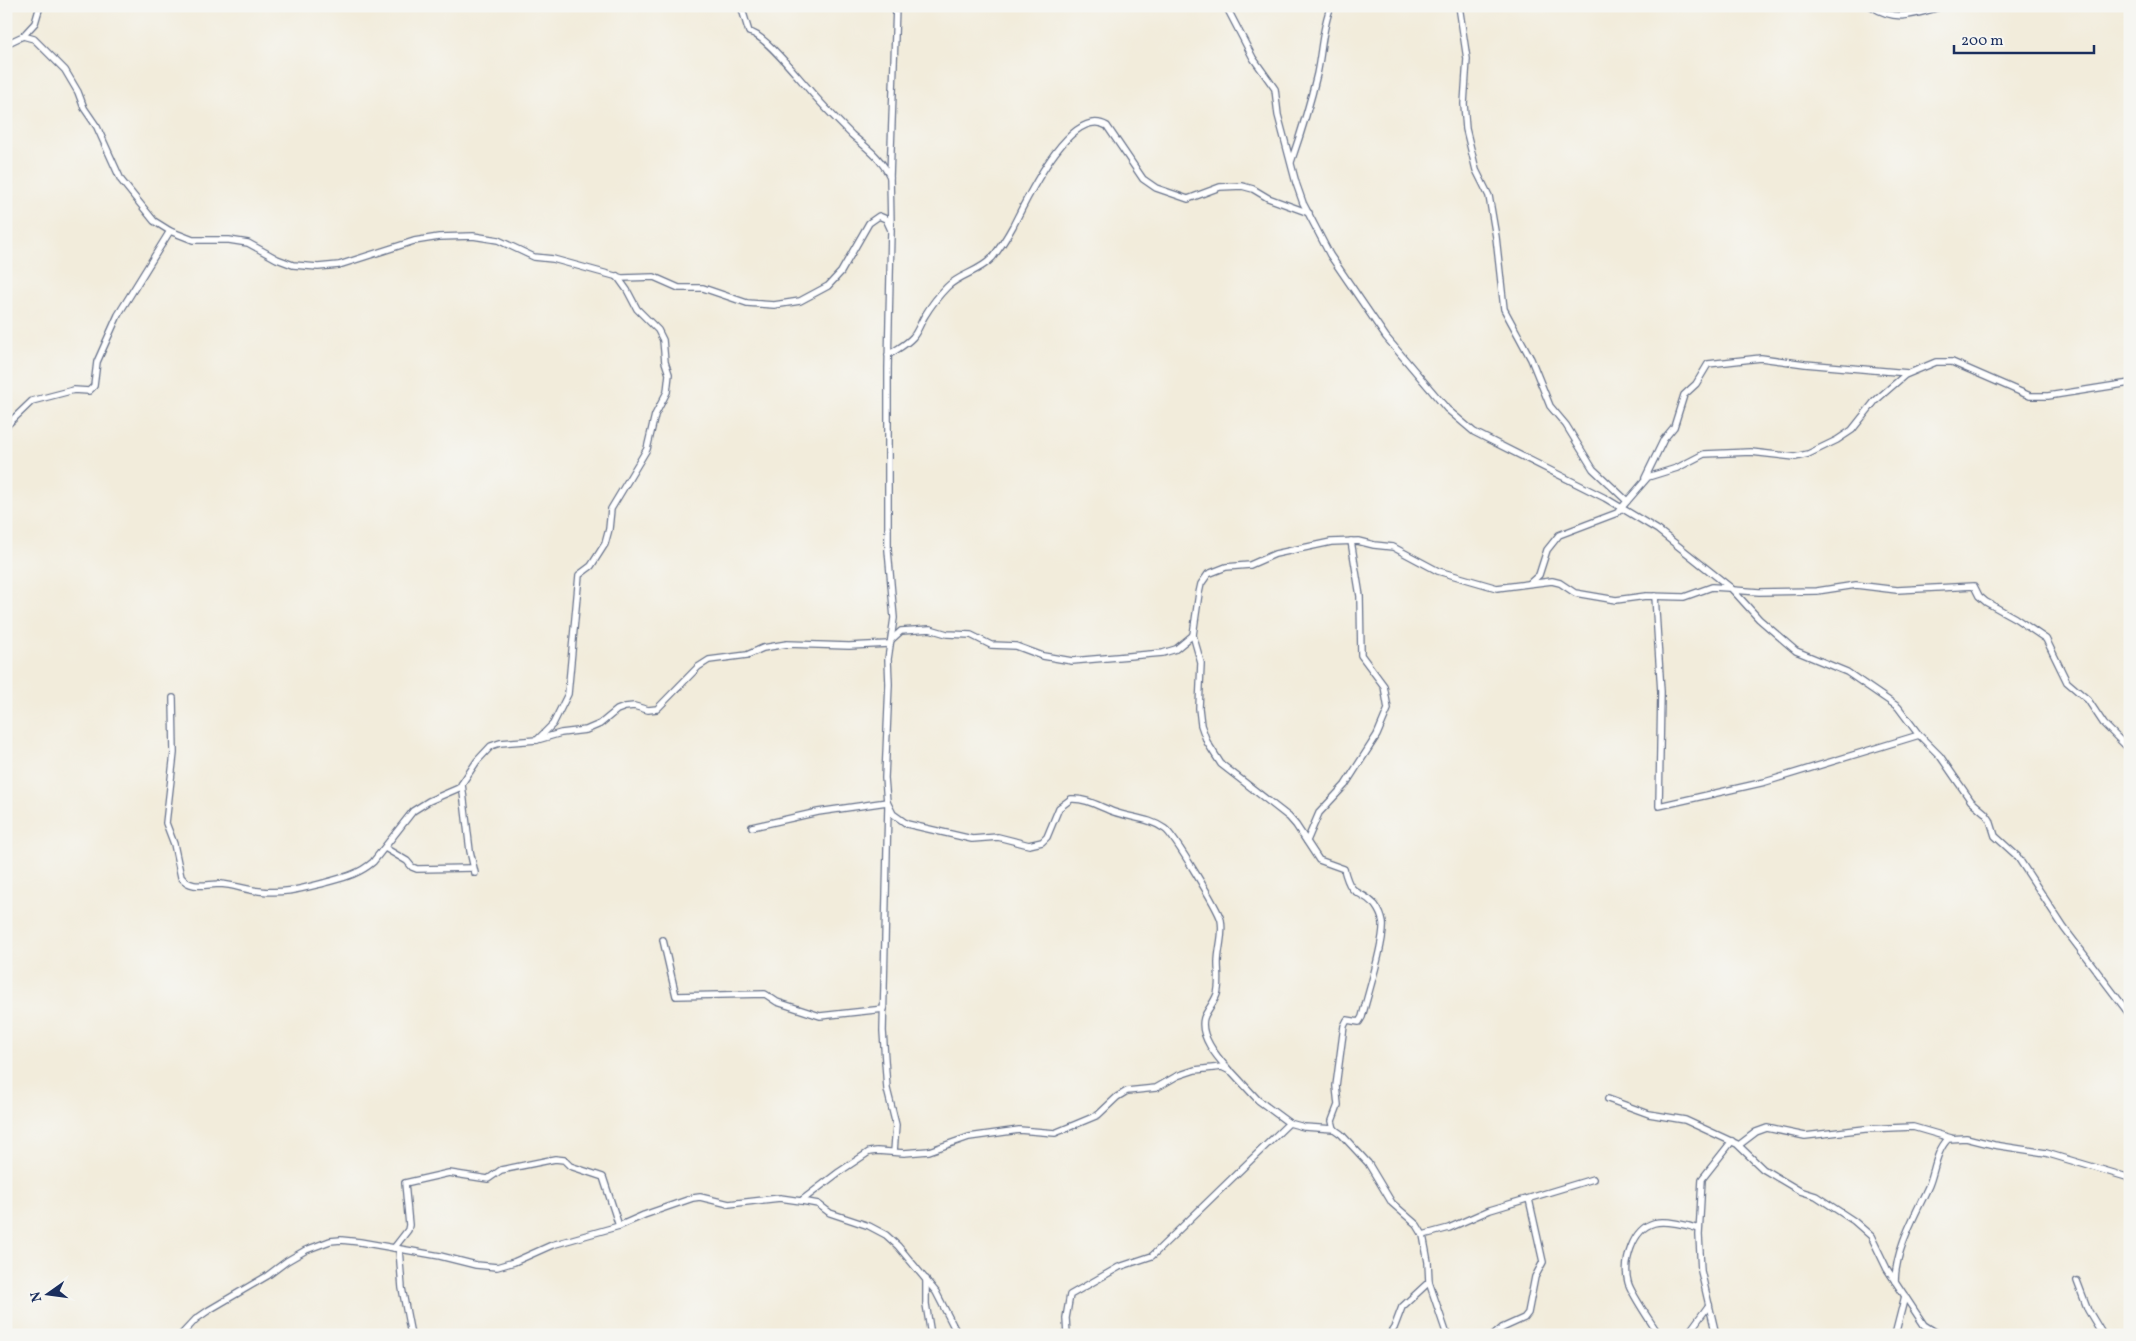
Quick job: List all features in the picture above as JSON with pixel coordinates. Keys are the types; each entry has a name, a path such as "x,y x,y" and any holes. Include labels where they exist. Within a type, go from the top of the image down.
{"street":[{"path":"6,44 23,36 34,23 40,6"},
{"path":"740,6 749,32 760,37 850,133 867,146 885,166 890,178"},
{"path":"894,1152 896,1125 887,1089 884,1009 888,803 885,778 889,642 893,628 894,609 888,550 888,355 891,228 890,178 896,6"},
{"path":"1226,6 1253,58 1276,89 1278,115 1303,203 1335,263 1386,337 1454,417 1474,432 1622,508 1658,530 1732,589 1759,620 1796,651 1847,672 1891,701 1919,735 1940,756 1971,801 1990,820 1995,836 2017,856 2064,928 2130,1015"},
{"path":"1291,162 1313,92 1322,33 1331,6"},
{"path":"1459,6 1467,58 1464,104 1466,129 1476,170 1487,191 1494,220 1504,309 1531,359 1550,406 1566,425 1593,469 1627,501"},
{"path":"1871,6 1884,14 1897,17 1943,6"},
{"path":"23,36 34,39 66,70 84,108 101,134 120,180 148,215 170,231 193,240 240,241 254,245 277,259 293,265 318,267 353,262 414,240 473,236 498,240 534,257 553,259 629,279 654,277 679,288 707,289 718,295 752,304 789,303 811,296 835,280 872,220 879,216 884,218 891,228"},
{"path":"888,355 913,336 927,312 946,288 978,270 991,258 1010,231 1025,200 1058,147 1068,136 1092,123 1100,122 1107,126 1143,179 1163,191 1188,199 1220,187 1242,186 1309,213"},
{"path":"6,426 32,400 74,390 89,391 94,386 97,362 118,315 170,231"},
{"path":"537,740 553,724 568,694 579,575 591,566 605,544 611,509 647,449 655,415 667,392 669,374 665,362 663,340 658,330 637,308 617,276"},
{"path":"1528,584 1539,574 1547,550 1559,535 1612,516 1622,508 1644,480 1664,439 1674,427 1684,395 1696,384 1708,364 1761,358 1909,373"},
{"path":"1644,480 1654,474 1678,468 1704,454 1751,452 1795,457 1808,454 1845,435 1856,426 1875,401 1898,380 1909,373 1939,361 1946,360 1966,367 2021,394 2034,396 2048,396 2130,383"},
{"path":"1307,841 1319,813 1345,785 1377,735 1388,708 1384,686 1361,655 1360,596 1351,541"},
{"path":"1334,1129 1332,1121 1338,1105 1336,1086 1344,1028 1346,1021 1358,1022 1362,1017 1379,949 1383,923 1374,905 1350,888 1344,869 1319,860 1289,817 1221,764 1206,742 1199,708 1202,663 1193,635 1198,593 1202,582 1208,574 1226,567 1250,566 1274,554 1286,551 1331,542 1351,541 1393,547 1438,571 1497,588 1557,581 1575,593 1606,599 1688,596 1716,586 1759,592 1817,591 1856,585 1897,590 1974,586 1986,602 2015,618 2046,639 2067,682 2088,700 2104,724 2130,750"},
{"path":"1655,596 1662,692 1659,806 1765,782 1919,735"},
{"path":"172,698 174,754 166,823 174,844 181,877 188,883 199,886 222,884 259,891 294,891 360,872 373,862 418,808 434,798 455,790 462,784 477,761 491,746 500,743 537,740 561,733 593,728 625,707 634,706 648,710 657,709 698,667 709,660 748,655 763,648 787,644 849,646 889,642 902,631 930,629 947,634 972,635 991,646 1016,646 1043,656 1072,661 1163,653 1176,649 1193,635"},
{"path":"385,848 417,869 474,871 462,784"},
{"path":"888,803 893,814 900,820 918,827 972,839 998,837 1029,845 1042,842 1047,837 1059,808 1071,799 1082,800 1115,812 1149,821 1167,830 1181,849 1221,920 1222,932 1218,955 1217,993 1206,1014 1203,1026 1214,1052 1258,1100 1289,1123 1304,1127 1334,1129 1368,1163 1392,1204 1417,1225 1423,1235 1428,1262 1429,1282 1447,1335"},
{"path":"752,827 818,812 888,803"},
{"path":"663,940 676,996 765,994 777,1002 823,1016 884,1009"},
{"path":"801,1201 867,1153 877,1151 930,1151 969,1137 1028,1130 1046,1134 1060,1132 1098,1115 1117,1097 1127,1091 1156,1088 1177,1076 1194,1070 1218,1067 1228,1069"},
{"path":"1608,1099 1649,1114 1685,1120 1732,1141 1739,1145 1762,1169 1800,1191 1816,1196 1864,1229 1871,1236 1895,1281 1924,1325 1939,1335"},
{"path":"1067,1335 1066,1318 1070,1295 1119,1267 1152,1256 1289,1123"},
{"path":"1739,1145 1756,1132 1767,1128 1805,1136 1865,1129 1913,1127 1951,1138 1966,1138 1994,1145 2046,1153 2130,1178"},
{"path":"1895,1281 1898,1254 1928,1186 1940,1151 1946,1140 1951,1138"},
{"path":"1716,1335 1702,1271 1699,1229 1702,1179 1706,1171 1732,1141"},
{"path":"411,1335 396,1249 408,1230 409,1225 405,1183 449,1173 488,1179 501,1170 555,1159 564,1160 579,1170 603,1177 620,1226"},
{"path":"1423,1235 1458,1224 1490,1210 1593,1179"},
{"path":"181,1335 209,1310 246,1289 287,1261 306,1250 341,1240 476,1265 497,1266 514,1262 552,1245 620,1226 655,1211 696,1198 730,1204 780,1198 818,1204 830,1213 860,1222 878,1230 898,1246 926,1279 941,1300 955,1329 966,1335"},
{"path":"1494,1335 1502,1328 1524,1318 1528,1313 1535,1277 1544,1262 1529,1199"},
{"path":"1659,1335 1628,1281 1626,1266 1630,1248 1640,1233 1654,1223 1681,1224 1699,1229"},
{"path":"926,1279 926,1304 931,1335"},
{"path":"2077,1281 2088,1310 2103,1335"},
{"path":"1389,1335 1394,1328 1402,1307 1429,1282"},
{"path":"1894,1335 1905,1296"},
{"path":"1687,1335 1709,1305"}]}
